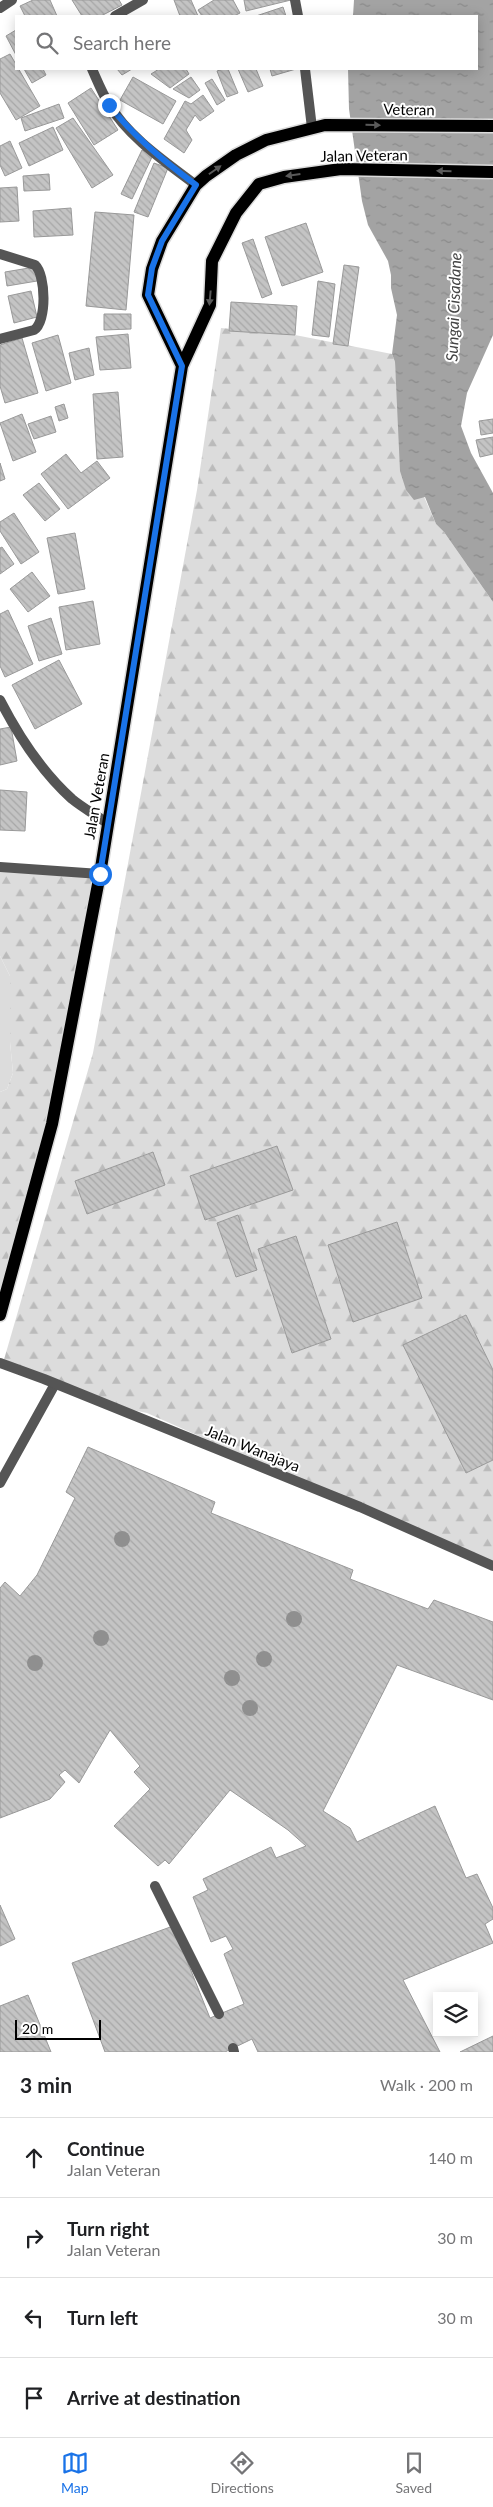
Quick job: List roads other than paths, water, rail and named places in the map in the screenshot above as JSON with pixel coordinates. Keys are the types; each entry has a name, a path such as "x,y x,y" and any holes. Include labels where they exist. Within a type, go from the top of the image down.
{"main road":[{"name":"Jalan Veteran","path":"182,366 148,295 152,268 162,241 196,185 236,155 266,140 318,126"},
{"name":"Veteran","path":"318,126 493,126"},
{"name":"Jalan Veteran","path":"0,1315 52,1124 100,874 182,366 210,305 212,261 236,213 259,184 284,177 341,169 493,172"}],"street":[{"path":"0,8 12,0"},
{"path":"117,15 143,0"},
{"path":"295,0 298,15"},
{"path":"92,70 109,105 125,125 157,155 196,185"},
{"path":"305,70 318,126"},
{"path":"0,254 35,265 39,269 42,280 42,320 39,327 34,330 0,339"},
{"path":"0,700 29,748 56,782 73,799 107,823"},
{"path":"0,867 100,874"},
{"name":"Jalan Wanajaya","path":"0,1363 360,1507 493,1566"},
{"path":"0,1483 55,1384"},
{"path":"155,1886 219,2014"}],"water":[{"name":"Sungai Cisadane","path":"354,0 493,0 493,335 467,393 461,426 471,453 493,493 493,602 444,532 436,524 425,497 414,500 406,490 400,471 395,362 392,354 397,315 388,261 368,225 362,201 349,109 348,70 478,70 478,15 353,15"}]}
